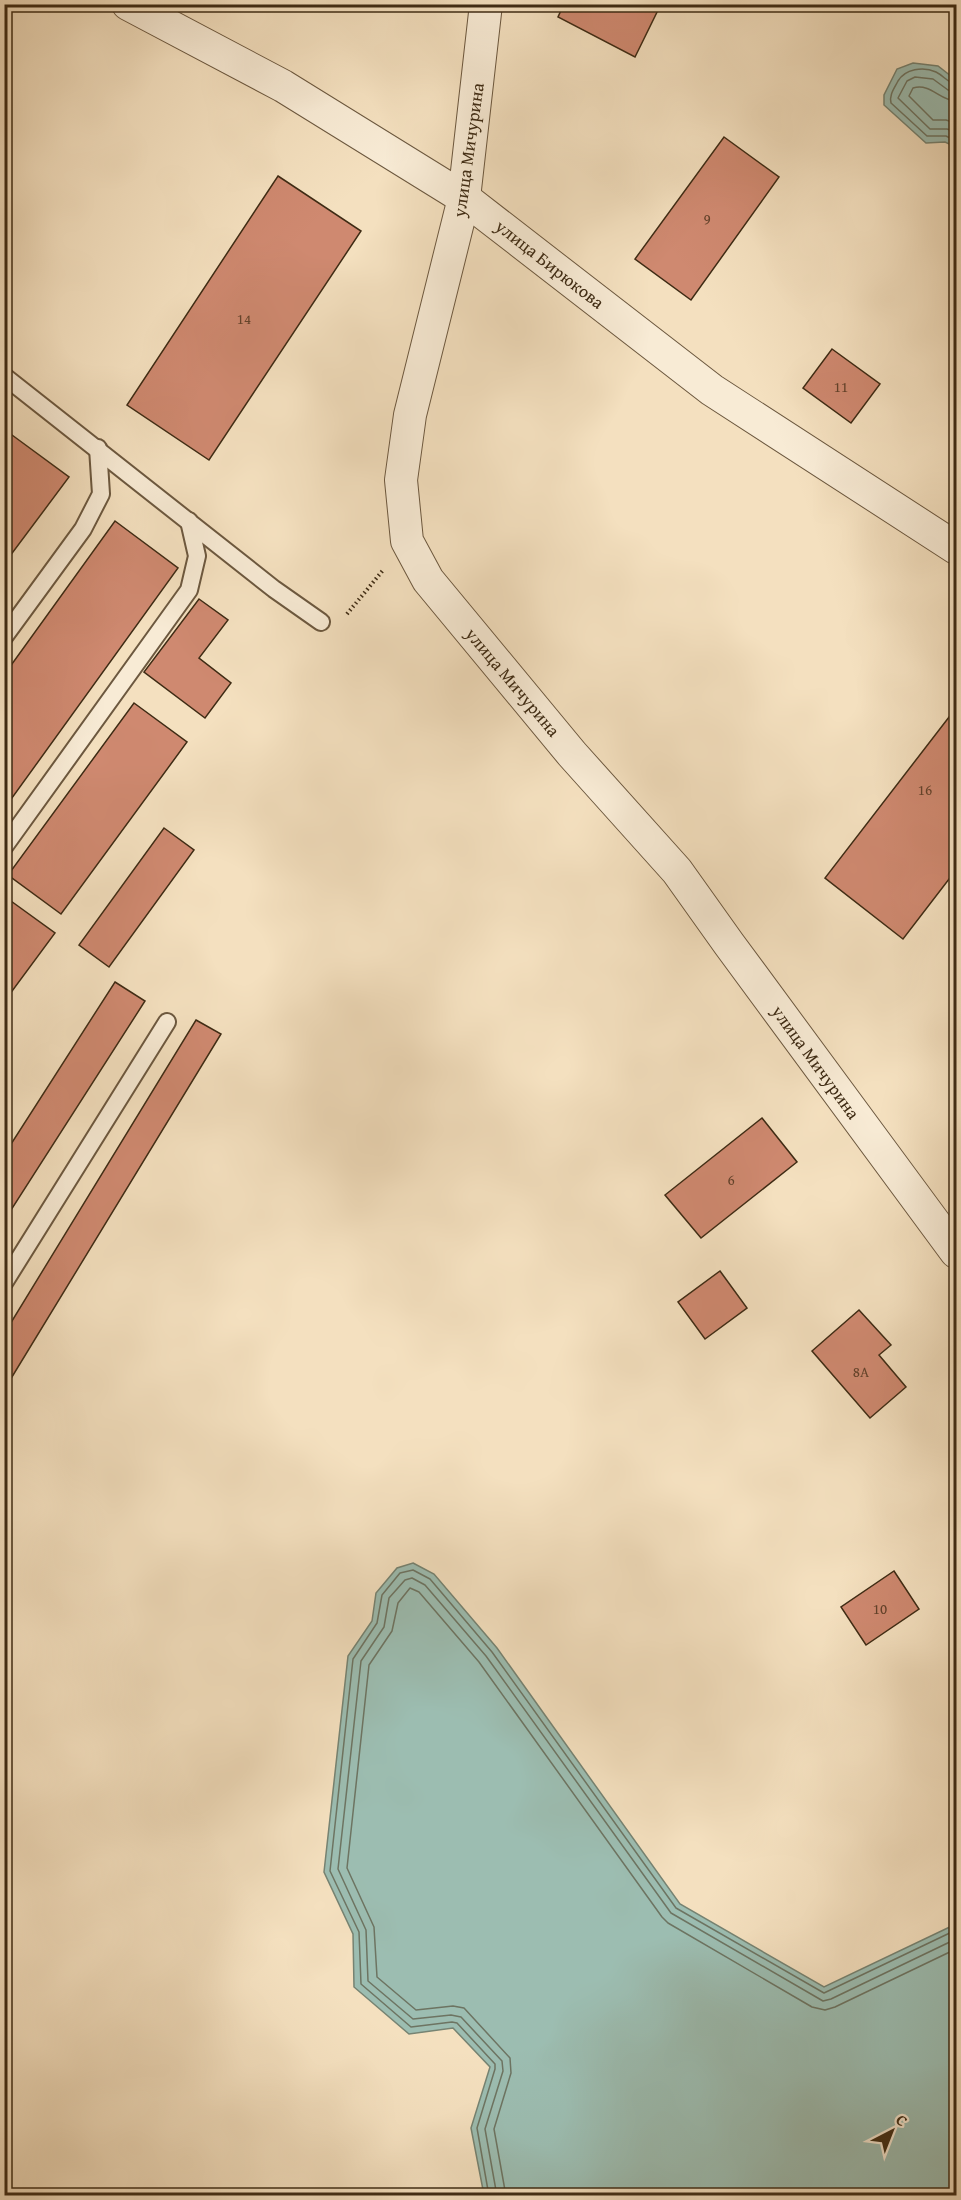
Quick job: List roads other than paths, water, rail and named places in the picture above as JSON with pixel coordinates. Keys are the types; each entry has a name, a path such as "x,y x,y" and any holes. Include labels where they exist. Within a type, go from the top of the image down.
{"street":[{"name":"улица Бирюкова","path":"128,4 282,86 464,198 712,390 957,548"},
{"name":"улица Мичурина","path":"486,4 464,198 410,415 400,480 407,542 428,580 572,754 677,871 957,1252"}],"lane":[{"path":"4,376 274,589 321,622"},
{"path":"4,637 83,529 101,494 98,448"},
{"path":"4,847 189,590 197,556 189,521"},
{"path":"4,1282 167,1023"}],"water":[{"path":"913,63 938,66 956,80 956,147 945,142 926,143 884,105 884,95 897,69"},
{"path":"413,1563 434,1574 497,1648 680,1904 824,1987 956,1924 956,2195 484,2195 471,2128 490,2067 453,2028 409,2034 354,1987 353,1934 324,1872 348,1656 372,1621 376,1593 397,1568"}]}
